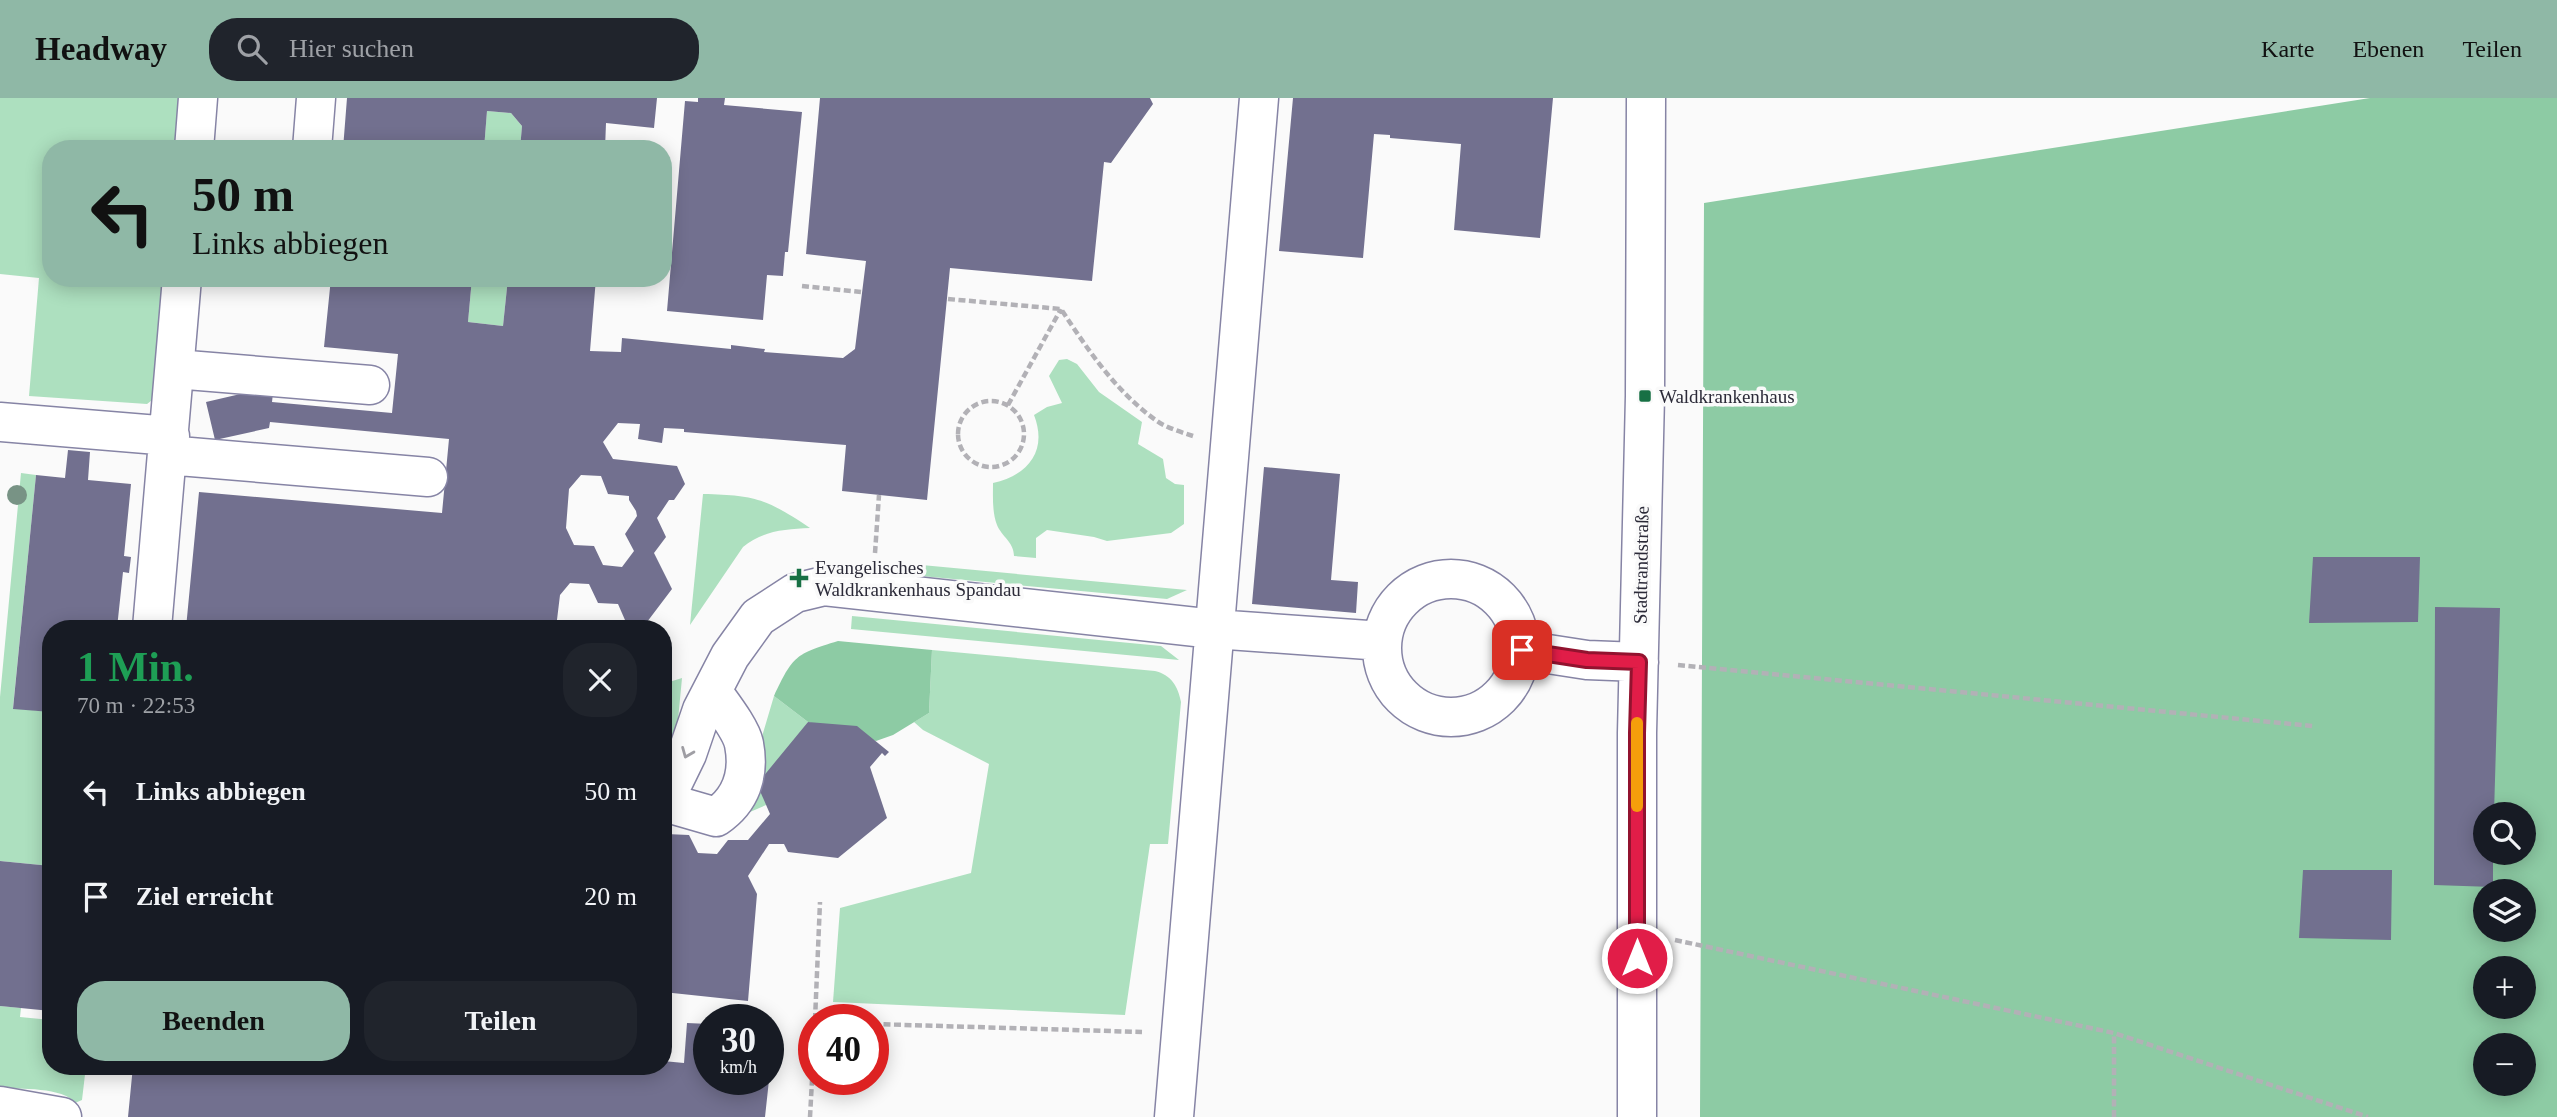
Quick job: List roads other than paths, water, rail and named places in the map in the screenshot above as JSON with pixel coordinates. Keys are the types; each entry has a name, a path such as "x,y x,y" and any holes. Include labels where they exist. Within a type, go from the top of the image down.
{"street":[{"path":"195,140 198,98"},
{"path":"313,140 316,98"},
{"path":"1174,1117 1259,98"},
{"name":"Stadtrandstraße","path":"1637,1117 1646,98"},
{"path":"153,620 181,287"},
{"path":"175,369 370,386"},
{"path":"0,422 428,477"},
{"path":"1440,580 1463,580 1484,587 1502,601 1514,620 1522,650 1510,685 1495,703 1475,714 1452,718 1429,714 1408,703 1393,686 1388,675 1382,641 1389,619 1401,601 1419,587 1440,580"},
{"path":"712,691 730,656 758,617 795,593 824,586 1214,629 1382,641"},
{"path":"1522,650 1587,660 1639,662"},
{"path":"0,1106 62,1117"}],"place":[{"name":"Waldkrankenhaus","path":"1645,396"},
{"name":"Evangelisches Waldkrankenhaus Spandau","path":"799,578"}]}
